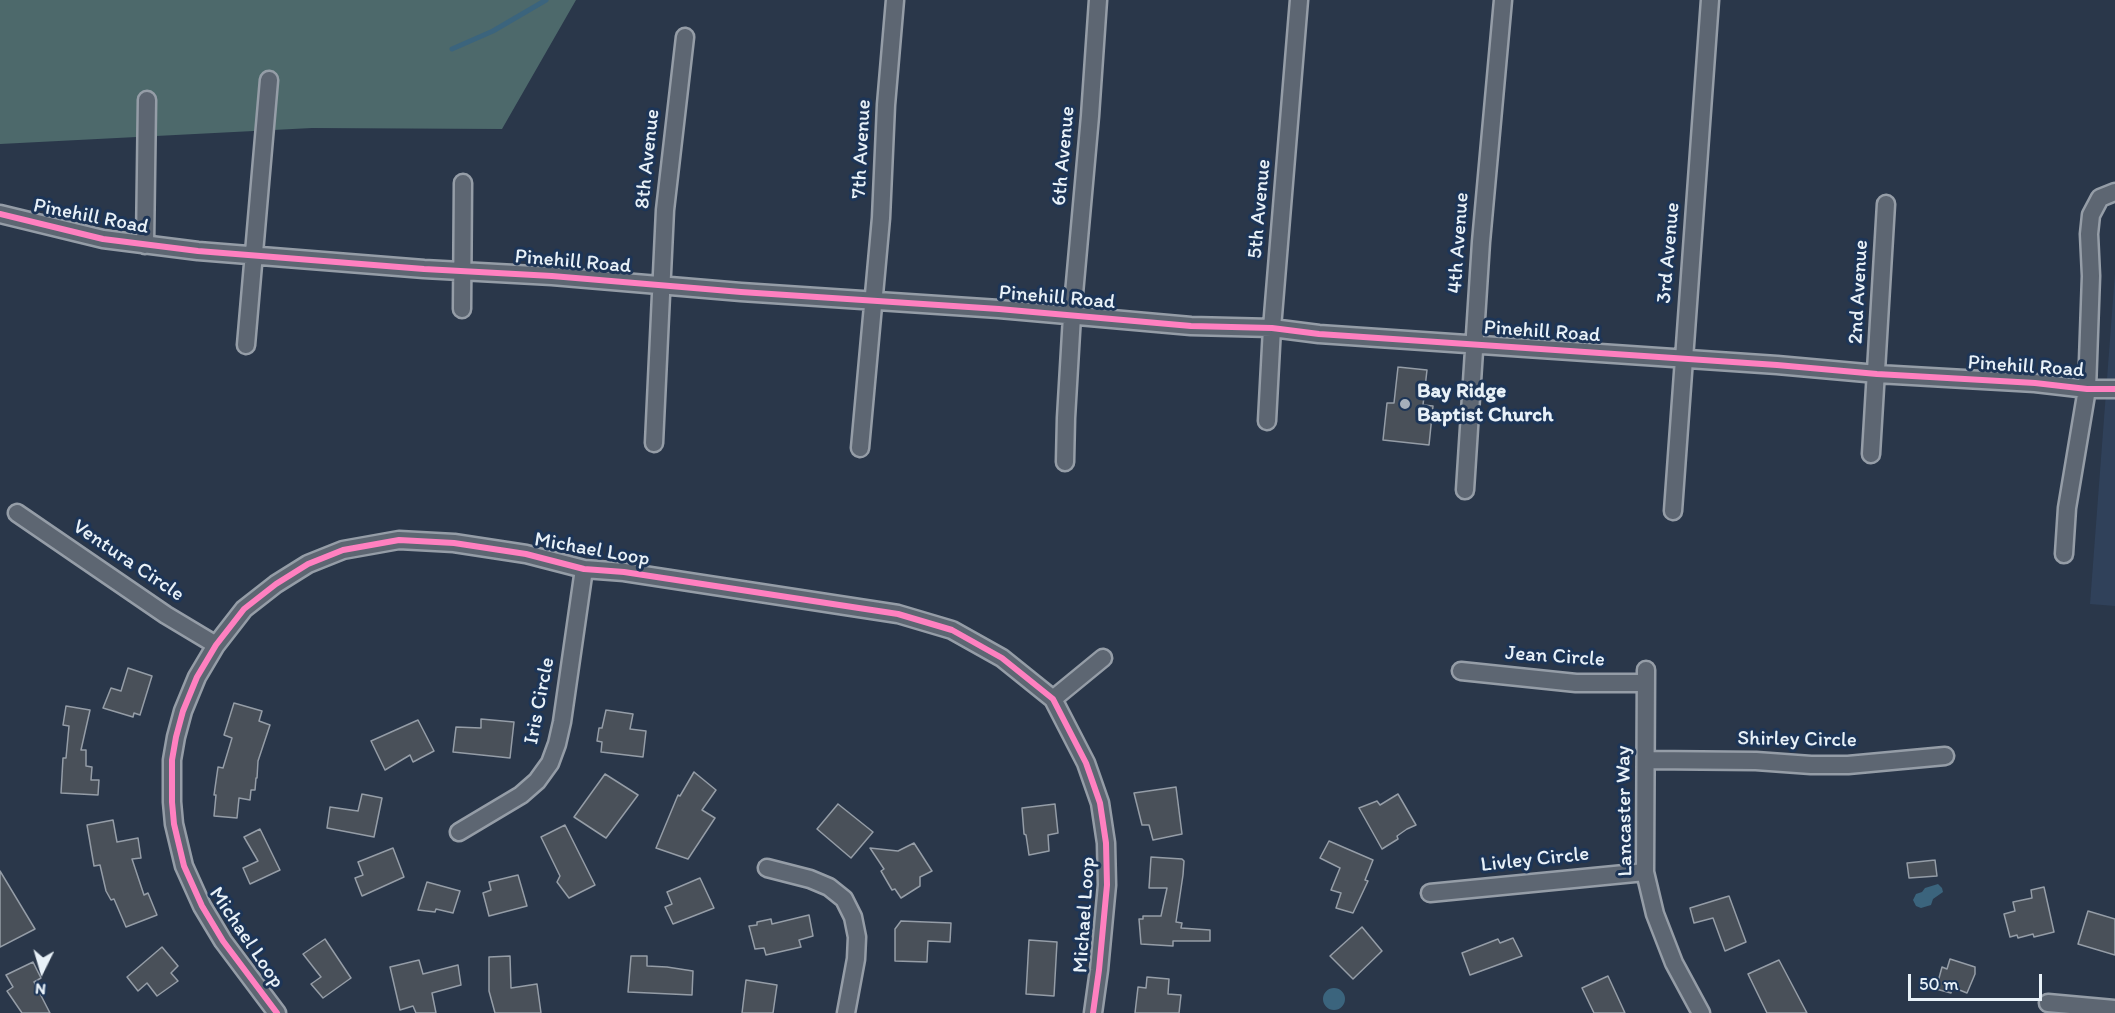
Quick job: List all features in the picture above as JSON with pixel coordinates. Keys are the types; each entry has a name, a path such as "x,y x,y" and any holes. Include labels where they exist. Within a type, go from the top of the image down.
{"street":[{"name":"7th Avenue","path":"860,448 881,218 894,0"},
{"name":"6th Avenue","path":"1065,462 1072,316 1098,0"},
{"name":"5th Avenue","path":"1267,421 1272,328 1299,0"},
{"name":"4th Avenue","path":"1465,490 1481,242 1503,0"},
{"name":"3rd Avenue","path":"1673,511 1710,0"},
{"name":"8th Avenue","path":"654,443 665,210 685,37"},
{"path":"246,345 269,80"},
{"path":"145,245 147,100"},
{"path":"462,309 464,183"},
{"path":"2064,554 2067,508 2087,389 2091,215 2100,198 2115,192"},
{"name":"2nd Avenue","path":"1871,454 1886,204"},
{"name":"Pinehill Road","path":"0,214 103,239 253,255 874,300 1191,326 1272,328 1319,334 1877,374 2035,383 2087,389 2115,389"},
{"name":"Ventura Circle","path":"17,513 166,615 216,645"},
{"name":"Michael Loop","path":"277,1013 223,941 201,906 184,866 174,824 171,780 176,737 183,711 197,677 216,645 244,609 308,564 362,545 399,540 454,543 526,554 584,569 624,572 898,614 934,623 969,638 1002,658 1053,699 1086,763 1100,803 1106,843 1107,885 1100,970 1093,1013"},
{"name":"Iris Circle","path":"459,832 521,795 537,781 550,764 562,722 584,569"},
{"path":"1053,699 1103,658"},
{"name":"Jean Circle","path":"1461,671 1576,683 1646,676"},
{"name":"Lancaster Way","path":"1646,676 1645,872 1655,914 1674,963 1701,1013"},
{"name":"Shirley Circle","path":"1647,760 1848,765 1945,756"},
{"path":"767,868 810,879 829,887 844,900 853,917 857,937 856,959 846,1013"},
{"name":"Livley Circle","path":"1430,893 1645,872"},
{"path":"2048,1002 2115,1009"}],"shaded area":[{"path":"2115,273 2115,606 2090,604"},
{"path":"1938,884 1943,892 1933,899 1931,905 1921,908 1916,906 1913,900 1916,894"},
{"path":"1334,988 1342,991 1345,999 1342,1007 1334,1010 1326,1007 1323,999 1326,991"}],"green space":[{"path":"0,0 576,0 502,129 312,128 0,144"}],"building":[{"name":"Bay Ridge Baptist Church","path":"1398,367 1427,370 1423,405 1433,406 1429,445 1383,440 1387,403 1394,403"},
{"path":"128,668 152,676 140,715 134,713 133,717 103,708 111,688 121,691"},
{"path":"234,703 262,711 259,721 270,725 258,761 255,790 251,790 250,800 239,798 237,818 214,816 218,767 223,768 232,738 224,735"},
{"path":"66,706 90,710 81,750 86,750 86,766 92,767 91,780 99,780 98,795 61,793 63,758 66,758 69,726 63,725"},
{"path":"606,710 633,714 630,729 646,731 643,757 601,752 602,742 597,741"},
{"path":"481,719 514,722 510,758 453,752 456,727 481,728"},
{"path":"418,720 434,751 413,762 410,755 385,770 371,741"},
{"path":"694,772 716,790 702,810 715,818 688,859 656,848 678,795 680,796"},
{"path":"605,774 638,795 606,838 574,817"},
{"path":"1176,787 1182,834 1153,840 1149,825 1142,825 1134,793"},
{"path":"362,794 382,798 374,837 327,828 330,807 358,811"},
{"path":"1398,794 1416,825 1397,836 1398,839 1382,849 1359,808 1377,801 1380,805"},
{"path":"838,804 873,832 851,858 817,829"},
{"path":"1055,804 1058,833 1048,835 1049,851 1029,855 1024,834 1022,808"},
{"path":"113,820 117,842 138,838 141,858 132,859 144,895 148,893 157,915 126,927 114,899 111,900 106,891 100,865 94,866 87,825"},
{"path":"565,825 595,885 569,898 557,882 560,876 541,837"},
{"path":"260,829 280,870 250,884 243,868 258,861 244,837"},
{"path":"1329,841 1373,860 1365,880 1368,881 1353,913 1336,908 1341,893 1331,890 1340,868 1320,858"},
{"path":"914,843 932,871 920,877 920,886 901,898 895,889 892,890 881,871 884,869 870,848 898,851"},
{"path":"393,848 404,877 362,896 355,878 363,875 358,862"},
{"path":"1151,857 1184,861 1176,922 1182,923 1181,928 1210,930 1210,941 1173,941 1173,946 1141,944 1139,919 1143,919 1143,916 1161,916 1167,888 1149,888"},
{"path":"1935,860 1937,876 1909,878 1907,863"},
{"path":"0,871 35,929 0,947"},
{"path":"518,875 527,906 489,916 483,893 491,890 489,882"},
{"path":"700,878 714,908 673,924 665,907 672,904 667,892"},
{"path":"427,882 460,891 453,913 436,909 435,912 418,910"},
{"path":"2044,887 2054,932 2034,937 2033,934 2018,938 2017,935 2010,937 2004,914 2015,911 2013,902 2032,898 2031,890"},
{"path":"1729,896 1746,942 1725,951 1713,918 1694,923 1690,908"},
{"path":"2088,911 2115,919 2115,955 2078,944"},
{"path":"809,915 813,936 799,940 801,947 766,955 764,948 755,949 749,926 771,919 772,924"},
{"path":"901,921 951,923 950,942 928,941 927,962 895,961 895,929"},
{"path":"1362,927 1382,951 1353,979 1330,956"},
{"path":"1513,938 1522,956 1470,975 1462,953 1498,939 1500,943"},
{"path":"325,939 351,978 323,998 311,984 321,977 303,954"},
{"path":"1029,940 1057,942 1054,996 1026,994"},
{"path":"162,947 178,966 171,973 178,981 157,996 147,983 138,991 127,977"},
{"path":"510,956 511,988 537,984 541,1013 495,1013 489,991 489,957"},
{"path":"631,956 647,956 647,966 693,971 692,995 628,992"},
{"path":"1950,959 1975,967 1975,974 1967,993 1952,987 1951,993 1936,989 1942,967 1947,969"},
{"path":"419,960 423,974 458,965 461,985 432,993 436,1013 416,1013 413,1006 400,1010 390,967"},
{"path":"1779,960 1807,1013 1767,1013 1748,974"},
{"path":"33,962 41,978 34,982 50,1013 22,1013 7,991 13,987 6,975"},
{"path":"1608,976 1625,1013 1594,1013 1582,988"},
{"path":"1147,977 1169,979 1168,994 1181,995 1179,1013 1135,1013 1138,987 1146,988"},
{"path":"746,980 777,985 773,1013 742,1013"}],"waterway":[{"path":"452,49 493,31 546,0"}],"cycle path":[{"path":"0,214 103,239 198,251 999,309 1191,326 1272,328 1319,334 1777,365 1877,374 2035,383 2087,389 2115,389"},
{"path":"277,1013 223,941 202,906 184,866 174,824 172,802 172,760 176,737 183,711 197,677 216,645 244,609 276,584 308,564 343,550 399,540 454,543 526,554 584,569 624,572 898,614 952,630 1002,658 1053,699 1086,763 1100,803 1106,843 1107,885 1093,1013"}],"place":[{"name":"Bay Ridge Baptist Church","path":"1405,404"}]}
